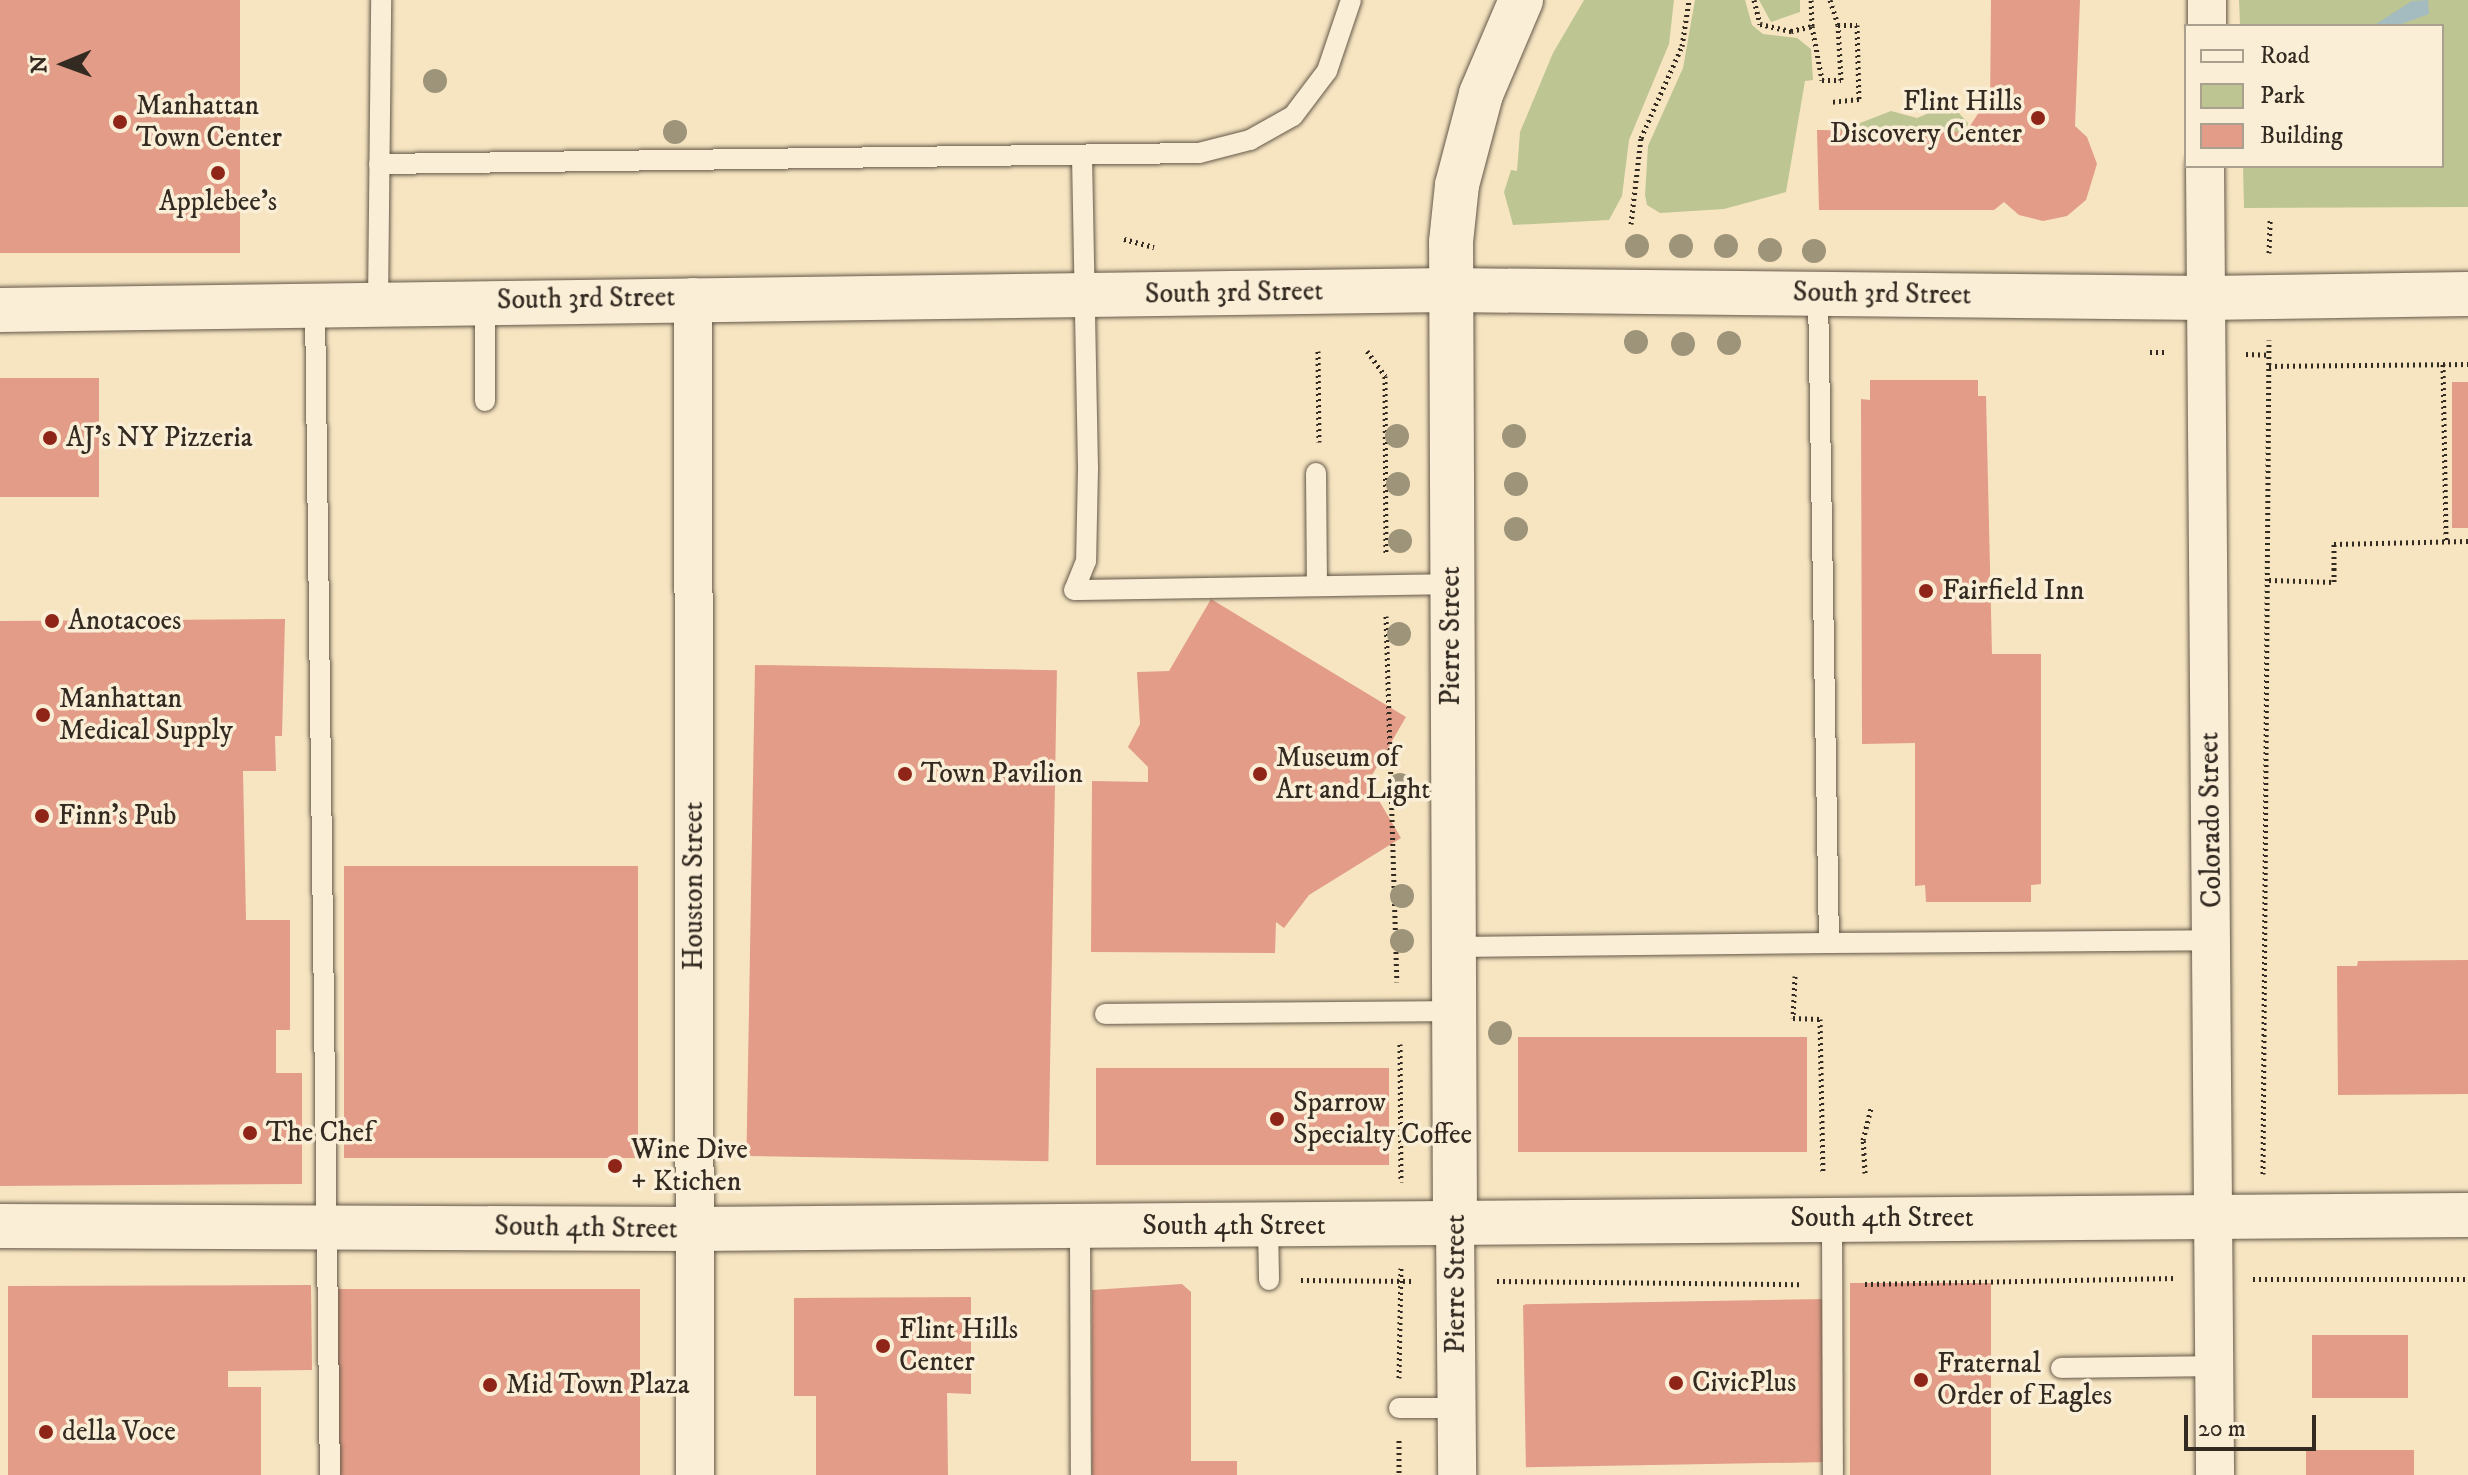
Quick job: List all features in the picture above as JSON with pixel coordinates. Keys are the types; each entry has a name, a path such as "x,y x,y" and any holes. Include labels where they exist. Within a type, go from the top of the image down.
{"main road":[{"name":"Pierre Street","path":"1455,1225 1449,290 1457,185 1481,94 1521,0"},
{"name":"South 3rd Street","path":"0,310 693,297 1449,290 2206,298 2468,294"},
{"name":"South 4th Street","path":"0,1226 329,1225 694,1229 2468,1215"}],"street":[{"path":"2207,0 2207,24"},
{"name":"Colorado Street","path":"2205,168 2216,1278 2215,1475"},
{"name":"Houston Street","path":"693,297 695,1475"},
{"name":"Pierre Street","path":"1455,1225 1457,1475"}],"lane":[{"path":"378,304 381,0"},
{"path":"379,164 1199,153 1250,140 1293,116 1327,71 1351,0"},
{"path":"1082,156 1086,545 1074,590 1450,584"},
{"path":"1818,294 1829,943"},
{"path":"485,302 485,401"},
{"path":"315,305 330,1475"},
{"path":"1316,473 1317,586"},
{"path":"1453,947 2213,940"},
{"path":"1105,1014 1453,1011"},
{"path":"1832,1218 1833,1475"},
{"path":"1080,1226 1081,1475"},
{"path":"1268,1226 1269,1280"},
{"path":"2061,1368 2215,1366"},
{"path":"1399,1408 1457,1408"}],"path":[{"path":"1631,224 1641,138 1682,46 1689,0"},
{"path":"1754,0 1760,24 1791,31 1812,26"},
{"path":"1811,0 1812,26 1822,80 1841,80 1838,25 1830,0"},
{"path":"1829,102 1859,99 1857,25 1838,25"},
{"path":"2269,253 2270,220"},
{"path":"2262,1279 2269,580 2268,327"},
{"path":"1318,351 1319,450"},
{"path":"1367,351 1385,376 1386,585 1401,1186"},
{"path":"2443,364 2446,541"},
{"path":"2269,366 2468,364"},
{"path":"2269,580 2334,582 2334,544 2468,541"},
{"path":"1796,943 1793,1018 1820,1019 1823,1173"},
{"path":"1865,1173 1863,1140 1871,1108"},
{"path":"1505,1281 1832,1285 2216,1278 2468,1279"},
{"path":"1269,1280 1400,1281"}],"green space":[{"path":"1584,0 1674,0 1669,44 1629,140 1622,196 1609,220 1513,225 1504,192 1511,170 1517,171 1520,132 1553,53"},
{"path":"1695,0 1745,0 1752,25 1763,34 1797,38 1811,49 1813,80 1805,81 1786,192 1724,209 1660,213 1647,205 1645,195 1648,146 1683,68"},
{"path":"1759,0 1800,0 1800,12 1771,22"},
{"path":"2239,0 2468,0 2468,207 2244,208 2243,168 2444,168 2444,24 2240,24"},
{"path":"1943,107 1957,111 1968,123 1966,132 1832,131 1835,125 1860,123 1891,111 1917,118"}],"water":[{"path":"2428,0 2429,14 2402,24 2376,24 2412,1"}],"building":[{"name":"Manhattan Town Center","path":"0,0 240,0 240,253 0,253"},
{"name":"Flint Hills Discovery Center","path":"1991,0 2080,0 2075,126 2087,137 2097,164 2086,200 2067,216 2043,221 2019,215 2004,202 1994,210 1819,210 1817,130 1966,132 1985,103 1990,110"},
{"name":"AJ's NY Pizzeria","path":"0,378 99,378 99,497 0,497"},
{"name":"Fairfield Inn","path":"1870,380 1978,380 1978,396 1986,396 1992,654 2041,654 2041,884 2031,885 2031,902 1926,902 1925,885 1915,886 1915,743 1862,744 1861,399 1870,400"},
{"path":"2452,382 2468,382 2468,528 2452,528"},
{"name":"Museum of Art and Light","path":"1211,599 1406,717 1368,782 1401,838 1309,895 1284,928 1276,922 1275,953 1091,952 1092,781 1148,782 1148,767 1128,747 1140,724 1137,672 1169,671"},
{"path":"285,619 282,736 275,736 276,771 243,771 246,920 290,920 290,1030 276,1030 276,1073 302,1073 302,1184 0,1186 0,621"},
{"path":"755,665 1057,670 1048,1161 746,1156"},
{"path":"344,866 638,866 638,1158 344,1158"},
{"path":"2468,960 2468,1094 2338,1095 2337,966 2357,966 2358,961"},
{"path":"1518,1037 1807,1037 1807,1152 1518,1152"},
{"path":"1096,1068 1389,1068 1389,1165 1096,1165"},
{"name":"Fraternal Order of Eagles","path":"1850,1283 1991,1283 1991,1475 1850,1475"},
{"path":"1182,1284 1191,1292 1191,1461 1237,1461 1237,1475 1092,1475 1092,1290"},
{"path":"311,1285 312,1370 228,1371 228,1387 261,1387 261,1475 8,1475 8,1286"},
{"name":"Mid Town Plaza","path":"337,1289 640,1289 640,1475 337,1475"},
{"name":"Flint Hills Center","path":"971,1297 971,1394 947,1393 948,1475 816,1475 816,1396 794,1396 794,1298"},
{"name":"CivicPlus","path":"1827,1299 1830,1462 1526,1467 1523,1304"},
{"path":"2312,1335 2408,1335 2408,1398 2312,1398"},
{"path":"2306,1450 2414,1450 2414,1475 2306,1475"}],"place":[{"name":"Flint Hills Discovery Center","path":"2038,118"},
{"name":"Manhattan Town Center","path":"120,122"},
{"name":"Applebee's","path":"218,173"},
{"name":"AJ's NY Pizzeria","path":"50,438"},
{"name":"Fairfield Inn","path":"1926,591"},
{"name":"Anotacoes","path":"52,621"},
{"name":"Manhattan Medical Supply","path":"43,715"},
{"name":"Town Pavilion","path":"905,774"},
{"name":"Museum of Art and Light","path":"1260,774"},
{"name":"Finn's Pub","path":"42,816"},
{"name":"Sparrow Specialty Coffee","path":"1277,1119"},
{"name":"The Chef","path":"250,1133"},
{"name":"Wine Dive + Ktichen","path":"615,1166"},
{"name":"Flint Hills Center","path":"883,1346"},
{"name":"Fraternal Order of Eagles","path":"1921,1380"},
{"name":"CivicPlus","path":"1676,1383"},
{"name":"Mid Town Plaza","path":"490,1385"},
{"name":"della Voce","path":"46,1432"}]}
